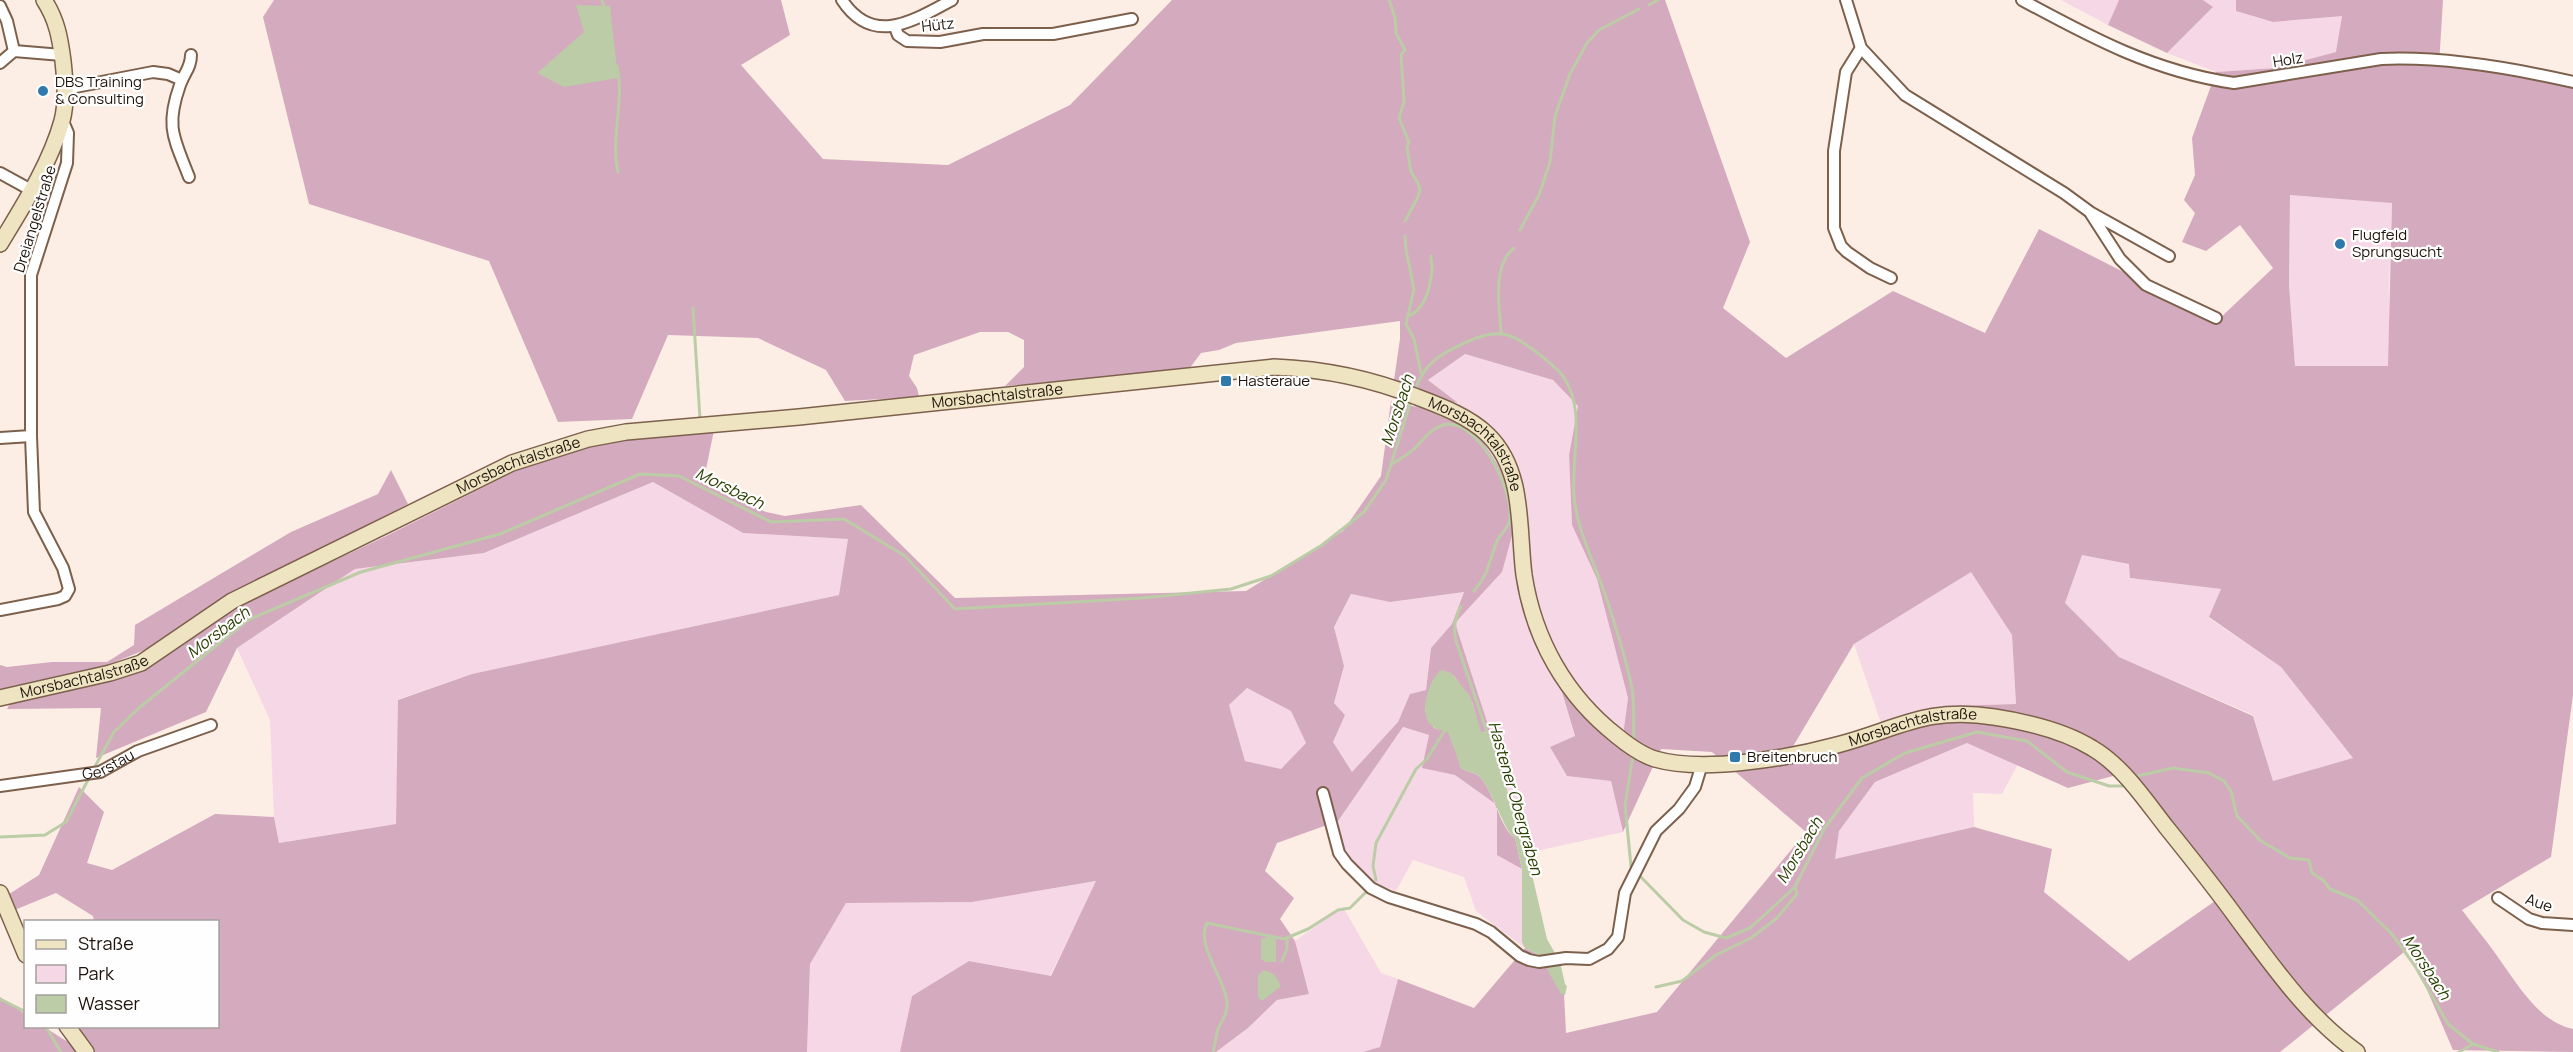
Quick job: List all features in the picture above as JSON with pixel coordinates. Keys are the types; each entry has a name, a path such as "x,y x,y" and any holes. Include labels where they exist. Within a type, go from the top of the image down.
{"main road":[{"path":"0,244 31,190 62,119 65,89 62,55 57,25 49,3"},
{"name":"Morsbachtalstraße","path":"0,698 110,674 141,663 232,601 512,463 606,434 1274,367 1339,372 1421,399 1471,423 1489,435 1510,473 1521,514 1524,574 1537,630 1550,658 1567,685 1592,715 1627,743 1647,756 1669,762 1702,764 1788,756 1839,745 1909,720 1937,714 1965,713 2016,720 2067,736 2105,757 2123,775 2218,892 2298,997 2327,1028 2357,1052"},
{"path":"0,893 24,950"},
{"path":"68,1028 86,1052"}],"street":[{"name":"Hütz","path":"842,0 861,21 880,27 896,27 898,35 915,42 940,42 983,34 1053,34 1132,19"},
{"path":"896,27 952,0"},
{"path":"1846,0 1861,48 1905,95 2064,193 2090,212 2169,256"},
{"name":"Holz","path":"2022,0 2129,56 2215,80 2234,83 2381,59 2404,58 2522,71 2573,82"},
{"path":"0,6 8,21 14,51"},
{"path":"1861,48 1846,72 1837,129 1832,170 1834,228 1847,252 1870,268 1891,278"},
{"path":"0,63 14,51 62,55"},
{"path":"189,177 174,140 172,109 182,80 191,65 191,55"},
{"path":"65,89 153,72 168,74 182,80"},
{"name":"Dreiangelstraße","path":"0,610 58,599 65,596 69,589 63,568 34,512 30,436 31,275 67,163 68,133 62,119"},
{"path":"0,173 31,190"},
{"path":"2090,212 2120,259 2146,285 2216,318"},
{"path":"0,438 30,436"},
{"name":"Gerstau","path":"0,786 100,772 138,751 211,725"},
{"path":"1323,794 1339,853 1371,888 1389,897 1476,924 1491,932 1520,956 1539,962 1589,959 1608,949 1618,937 1622,906 1633,878 1660,825 1695,787 1702,764"},
{"name":"Aue","path":"2498,898 2529,919 2542,923 2573,925"}],"green space":[{"path":"2061,0 2119,0 2108,25"},
{"path":"2203,0 2236,0 2236,11 2273,22 2342,15 2337,52 2276,68 2216,72 2167,53 2212,8"},
{"path":"2290,195 2392,202 2389,366 2295,366 2289,285"},
{"path":"1465,354 1553,380 1578,406 1569,455 1572,525 1597,579 1628,698 1623,745 1561,690 1575,737 1550,747 1567,776 1611,781 1623,832 1527,853 1529,851 1500,769 1455,623 1502,572 1483,442 1454,422 1458,403 1428,380"},
{"path":"653,482 743,533 848,539 839,595 472,674 399,699 396,824 279,843 274,817 270,720 237,648 355,569 484,553"},
{"path":"2082,554 2130,564 2130,578 2221,589 2209,618 2281,667 2353,758 2273,781 2253,715 2119,657 2065,603"},
{"path":"1972,571 2012,635 2016,704 1949,706 1881,723 1854,644"},
{"path":"1464,592 1452,624 1431,648 1426,690 1410,694 1398,722 1352,772 1333,742 1345,715 1334,703 1344,666 1334,627 1351,594 1390,602"},
{"path":"1247,688 1292,711 1306,743 1281,769 1245,761 1229,705"},
{"path":"1403,727 1429,735 1423,767 1455,775 1497,805 1498,854 1522,869 1525,948 1476,911 1464,877 1413,860 1396,891 1373,883 1345,857 1338,821"},
{"path":"1967,743 2018,764 2002,794 1973,793 1974,827 1834,860 1839,831 1875,782"},
{"path":"1097,881 1050,976 969,961 912,996 900,1052 807,1052 810,964 846,903 972,902"},
{"path":"1343,907 1381,973 1398,979 1380,1048 1363,1052 1216,1052 1248,1028 1277,1000 1309,994 1295,941"}],"shaded area":[{"path":"274,0 781,0 790,35 741,65 823,159 948,165 1070,105 1172,0 1665,0 1750,242 1723,308 1786,358 1893,291 1985,333 2039,229 2218,320 2273,268 2240,225 2206,251 2182,242 2195,213 2184,200 2195,175 2192,138 2216,72 2276,68 2336,52 2342,16 2273,22 2236,11 2236,0 2443,0 2439,65 2523,75 2573,84 2573,695 2551,857 2462,910 2532,1003 2551,1019 2573,1029 2573,1052 2453,1050 2409,948 2280,1052 1363,1052 1380,1047 1398,979 1474,1008 1525,948 1543,957 1564,994 1566,1033 1657,1012 1806,832 1712,752 1661,749 1623,832 1611,781 1567,776 1550,747 1575,736 1561,689 1622,744 1628,698 1597,579 1572,525 1569,455 1578,406 1553,380 1465,354 1428,380 1458,403 1437,398 1394,380 1400,339 1400,321 1236,343 1219,350 1201,353 1189,369 1005,386 1024,367 1024,340 1008,332 980,332 914,355 909,376 917,388 919,397 845,401 826,370 758,338 668,335 632,419 558,422 489,261 309,204 263,17","holes":["2290,195 2392,203 2388,366 2295,366 2289,285","2082,555 2129,564 2130,578 2221,589 2209,617 2281,667 2353,758 2273,781 2253,716 2119,657 2065,603","1971,572 2012,635 2016,704 1949,706 1792,748 1854,644","1967,743 2068,788 2128,772 2228,892 2129,961 2044,892 2052,849 1974,827 1835,859 1839,831 1875,782"]},
{"path":"2119,0 2203,0 2213,7 2167,53 2108,25"},
{"path":"1391,401 1421,408 1454,422 1483,442 1503,473 1514,528 1502,572 1455,623 1490,731 1482,733 1480,731 1472,702 1454,676 1440,671 1429,690 1425,710 1434,728 1448,731 1461,768 1479,776 1495,803 1455,775 1422,768 1429,735 1403,727 1338,821 1277,843 1265,871 1294,898 1280,919 1295,941 1309,994 1277,1000 1248,1028 1216,1052 900,1052 912,996 969,961 1051,976 1096,881 972,902 846,903 810,964 807,1052 0,1052 0,997 24,1013 24,1028 46,1028 68,1042 63,1028 219,1028 219,920 94,920 93,916 56,893 12,911 6,896 39,875 79,787 104,812 87,863 112,870 215,814 274,817 279,843 396,824 398,700 472,674 839,595 848,539 743,533 653,482 484,553 355,569 237,648 206,712 96,758 101,708 7,709 11,702 140,671 169,654 221,614 382,538 536,461 586,445 714,430 703,484 766,512 785,516 861,505 955,598 1246,591 1343,531 1381,476","holes":["1464,592 1452,624 1431,648 1426,690 1410,694 1398,722 1352,772 1333,742 1345,715 1334,703 1344,666 1334,627 1351,594 1390,602","1247,688 1291,711 1306,743 1281,769 1245,761 1229,705"]},
{"path":"391,470 408,504 219,601 160,644 97,669 0,691 0,665 7,667 52,662 107,662 134,645 135,625 291,532 378,494"},
{"path":"1497,809 1505,827 1515,838 1522,869 1497,855"}],"water":[{"path":"576,5 610,6 618,78 564,87 537,73 584,32"},
{"path":"1442,670 1451,673 1470,696 1481,731 1483,733 1490,731 1513,810 1529,851 1527,853 1547,939 1560,962 1567,986 1565,995 1561,994 1543,957 1525,948 1522,942 1522,869 1515,838 1507,829 1489,791 1479,776 1461,768 1448,732 1435,728 1427,720 1425,705 1429,688"},
{"path":"1272,936 1276,939 1276,962 1265,962 1261,959 1261,939"},
{"path":"1264,970 1274,974 1280,987 1262,1001 1258,997 1258,975"}],"waterway":[{"path":"602,0 605,10"},
{"path":"1389,0 1395,17 1396,33 1405,50 1401,55 1404,102 1399,118 1409,142 1407,147 1411,172 1420,190 1405,221"},
{"path":"1649,5 1658,0"},
{"path":"1520,230 1539,195 1550,162 1555,116 1570,74 1587,43 1599,30 1639,9"},
{"path":"617,66 619,79 616,146 618,172"},
{"path":"1405,236 1414,289 1406,324 1414,339 1421,373"},
{"path":"1501,334 1498,288 1502,266 1514,248"},
{"path":"1408,315 1421,306 1427,295 1432,270 1431,256"},
{"path":"693,308 700,419"},
{"name":"Morsbach","path":"1414,392 1424,371 1446,352 1476,338 1492,334 1503,334 1520,341 1544,358 1562,375 1570,388 1576,417 1574,481 1576,509 1627,666 1633,695 1634,742"},
{"name":"Morsbach","path":"93,770 114,732 140,707 248,620 361,572 500,534 640,474 679,476 771,522 844,519 905,556 955,609 1142,598 1231,589 1271,576 1322,545 1364,512 1386,480 1411,401"},
{"name":"Hastener Obergraben","path":"1392,464 1443,425 1456,425 1469,432 1490,457 1505,489 1510,521 1497,541 1486,573 1474,591"},
{"name":"Hastener Obergraben","path":"1461,606 1455,623 1456,641 1488,735"},
{"path":"1376,880 1373,866 1376,843 1416,769 1427,759 1445,730 1449,731"},
{"name":"Morsbach","path":"1638,874 1683,920 1704,932 1726,938 1750,928 1795,887 1824,829 1862,778 1905,753 1977,732 2027,741 2067,772 2109,786 2123,786 2126,783"},
{"name":"Morsbach","path":"1633,755 1625,805 1631,866 1634,869"},
{"name":"Morsbach","path":"2133,777 2173,768 2209,773 2224,781 2231,791 2237,816 2261,841 2290,858 2309,860 2312,873 2324,881 2330,889 2357,900 2392,934 2415,966 2448,1024 2473,1044 2498,1052"},
{"name":"Morsbach","path":"0,837 45,835 66,822 90,776"},
{"path":"1656,987 1682,981 1716,955 1751,938 1777,918 1797,894 1795,887"},
{"path":"1213,1052 1218,1029 1227,1010 1227,1003 1205,942 1204,932 1207,923 1284,939 1308,929 1338,910 1350,908 1366,892"},
{"path":"1282,961 1287,949 1287,938"},
{"path":"0,999 24,1011"},
{"path":"46,1028 61,1052"},
{"path":"2459,1052 2473,1044"}],"place":[{"name":"DBS Training & Consulting","path":"43,91"},
{"name":"Flugfeld Sprungsucht","path":"2340,244"},
{"name":"Hasteraue","path":"1226,381"},
{"name":"Breitenbruch","path":"1735,757"}]}
